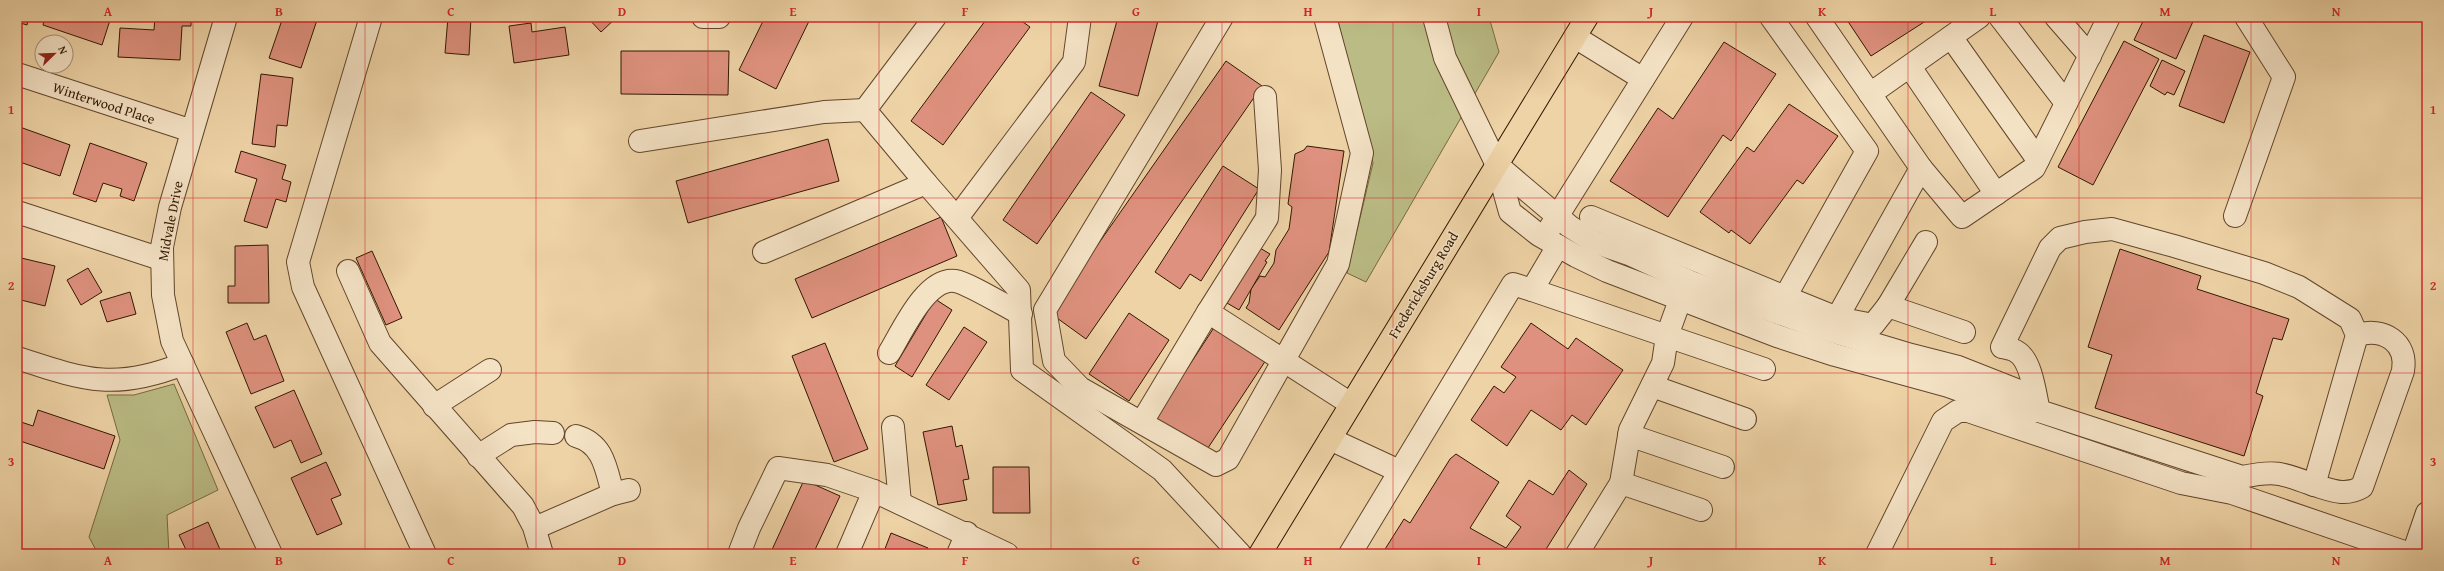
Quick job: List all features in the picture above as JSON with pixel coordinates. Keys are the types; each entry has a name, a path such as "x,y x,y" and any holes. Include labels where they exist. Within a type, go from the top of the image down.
{"main road":[{"name":"Fredericksburg Road","path":"1260,554 1587,17"}],"street":[{"name":"Midvale Drive","path":"226,17 170,207 161,259 163,294 166,318 172,341 271,554"},
{"path":"371,17 298,262 303,287 425,554"},
{"path":"703,17 719,17"},
{"path":"865,110 935,17"},
{"path":"957,218 1074,62 1080,17"},
{"path":"1222,17 1045,310 1054,361 1080,388 1216,465 1228,460 1285,362 1338,264 1362,153 1325,17"},
{"path":"1434,17 1445,58 1497,165 1510,212 1551,242 1607,271 1680,300 1831,334 1958,367 1980,387 2024,393 2038,411 2242,477 2261,473 2280,472 2342,494 2352,493 2362,488 2403,371 2405,359 2402,348 2393,340 2377,333 2367,332 2357,334"},
{"path":"1532,290 1551,242 1558,216 1682,17"},
{"path":"1772,17 1867,150"},
{"path":"1817,17 1921,168 1962,217 2034,168 2109,17"},
{"path":"1870,94 1979,17"},
{"path":"2000,17 2066,103"},
{"path":"2056,17 2090,56"},
{"path":"2235,216 2284,77 2246,17"},
{"path":"1575,37 1643,79"},
{"path":"1951,37 2038,160"},
{"path":"1910,67 1996,194"},
{"name":"Winterwood Place","path":"17,74 192,131"},
{"path":"1142,422 1208,312 1268,218 1270,170 1265,97"},
{"path":"640,141 824,112 865,110"},
{"path":"865,110 1019,290 1022,370 1162,470 1240,554"},
{"path":"1786,297 1867,150 1888,120"},
{"path":"1497,165 1558,216 1594,242 1629,254 1694,283 1831,334 1873,325 1888,306 1926,242"},
{"path":"1831,334 1921,168"},
{"path":"764,252 926,183"},
{"path":"17,212 161,259"},
{"path":"1591,217 1786,297 1831,334"},
{"path":"1980,387 2002,347 2050,248 2060,238 2085,232 2112,229 2264,273 2299,287 2350,319 2357,334 2314,485"},
{"path":"1576,554 1621,483 1629,435 1663,363 1667,336 1680,300 1694,283 1704,264"},
{"path":"348,271 380,343 523,506 535,528 542,554"},
{"path":"889,353 925,295 938,284 956,281 1021,314"},
{"path":"1350,554 1513,284 1764,369"},
{"path":"1888,306 1964,332"},
{"path":"1208,312 1351,404"},
{"path":"2002,347 2017,352 2025,360 2032,378 2038,411"},
{"path":"17,358 80,378 105,380 132,380 183,364"},
{"path":"434,406 490,370"},
{"path":"1652,386 1745,419"},
{"path":"1876,554 1940,427 1950,415 1958,411 1982,414 2181,483 2232,493 2410,554"},
{"path":"893,427 900,503"},
{"path":"478,456 511,435 535,432 553,433"},
{"path":"1629,435 1723,467"},
{"path":"535,528 621,492 596,448 588,440 576,436"},
{"path":"1330,439 1399,471"},
{"path":"739,554 749,528 778,468 827,475 874,490 1006,554"},
{"path":"1621,483 1701,510"},
{"path":"847,554 874,490"},
{"path":"2413,554 2427,513"},
{"path":"958,554 966,534"}],"green space":[{"path":"1337,17 1489,17 1499,52 1366,282 1347,273 1373,163"},
{"path":"174,384 218,490 167,515 169,554 98,554 89,537 120,440 107,395 134,395"}],"building":[{"path":"17,17 29,17 27,25 17,22"},
{"path":"45,17 111,17 102,45 74,36 74,34 70,34 43,25"},
{"path":"155,17 191,17 191,26 182,26 180,60 118,57 120,28 154,30"},
{"path":"283,17 318,17 301,68 269,58"},
{"path":"448,17 471,17 469,55 445,53"},
{"path":"587,17 617,17 601,32"},
{"path":"765,17 811,17 776,89 739,70"},
{"path":"988,17 1016,17 1030,27 943,145 911,121"},
{"path":"1118,17 1159,17 1138,96 1099,86"},
{"path":"1845,17 1932,17 1871,56"},
{"path":"2145,17 2195,17 2176,59 2134,40"},
{"path":"531,23 532,32 565,27 569,55 514,63 509,26"},
{"path":"2204,35 2250,52 2224,123 2179,106"},
{"path":"2124,41 2159,59 2093,185 2058,167"},
{"path":"1724,42 1776,74 1731,141 1723,135 1668,217 1610,181 1658,108 1673,119"},
{"path":"621,51 729,51 728,95 621,94"},
{"path":"2162,60 2185,71 2174,95 2167,92 2165,95 2150,86"},
{"path":"1226,61 1262,86 1086,339 1050,313"},
{"path":"261,74 293,78 287,126 277,125 275,147 252,144"},
{"path":"1091,92 1125,115 1037,244 1003,220"},
{"path":"1789,104 1838,136 1803,184 1797,180 1750,244 1731,230 1729,233 1700,212 1747,147 1754,152"},
{"path":"17,126 70,145 60,176 17,161"},
{"path":"828,139 839,181 688,223 676,181"},
{"path":"90,143 147,163 134,201 120,196 122,189 103,183 96,202 73,194"},
{"path":"1307,146 1344,151 1329,252 1279,330 1246,308 1249,303 1251,289 1260,276 1265,277 1274,263 1276,250 1289,229 1292,207 1288,204 1295,154 1304,150"},
{"path":"241,151 286,165 282,179 291,182 286,202 276,199 267,228 244,221 257,179 235,172"},
{"path":"1223,166 1259,189 1201,281 1190,274 1180,289 1155,272"},
{"path":"941,217 957,256 812,318 795,279"},
{"path":"268,245 269,303 228,303 228,286 235,286 235,246"},
{"path":"1260,248 1270,254 1265,261 1267,262 1239,310 1227,303"},
{"path":"2120,249 2201,276 2197,289 2289,319 2282,340 2273,338 2256,393 2263,396 2244,456 2095,408 2112,355 2088,347"},
{"path":"372,251 402,318 386,325 356,258"},
{"path":"17,257 55,266 45,306 17,299"},
{"path":"88,268 102,292 81,305 67,280"},
{"path":"130,292 136,314 107,322 100,301"},
{"path":"935,299 952,310 912,377 895,366"},
{"path":"1129,313 1169,340 1129,401 1089,374"},
{"path":"247,323 254,340 266,335 284,381 251,394 226,332"},
{"path":"1531,323 1568,349 1576,338 1623,370 1586,425 1572,415 1561,430 1531,410 1507,446 1471,420 1494,386 1504,393 1516,377 1501,367"},
{"path":"1215,326 1266,360 1206,451 1155,418"},
{"path":"964,327 987,342 949,400 926,385"},
{"path":"825,343 868,449 834,462 792,356"},
{"path":"294,390 322,454 301,463 291,440 274,448 255,407"},
{"path":"38,410 115,436 104,469 17,440 18,421 33,426"},
{"path":"952,426 956,447 962,445 969,479 963,480 967,500 938,505 923,432"},
{"path":"1456,454 1499,482 1470,528 1506,548 1521,527 1506,516 1529,480 1553,495 1569,470 1587,484 1543,554 1382,554 1404,519 1410,523 1450,459"},
{"path":"326,462 341,495 331,499 342,524 317,535 291,478"},
{"path":"993,467 1029,467 1030,513 993,513"},
{"path":"804,480 840,496 813,554 770,554"},
{"path":"208,522 222,554 188,554 179,535"},
{"path":"891,533 928,548 926,554 883,554"}]}
